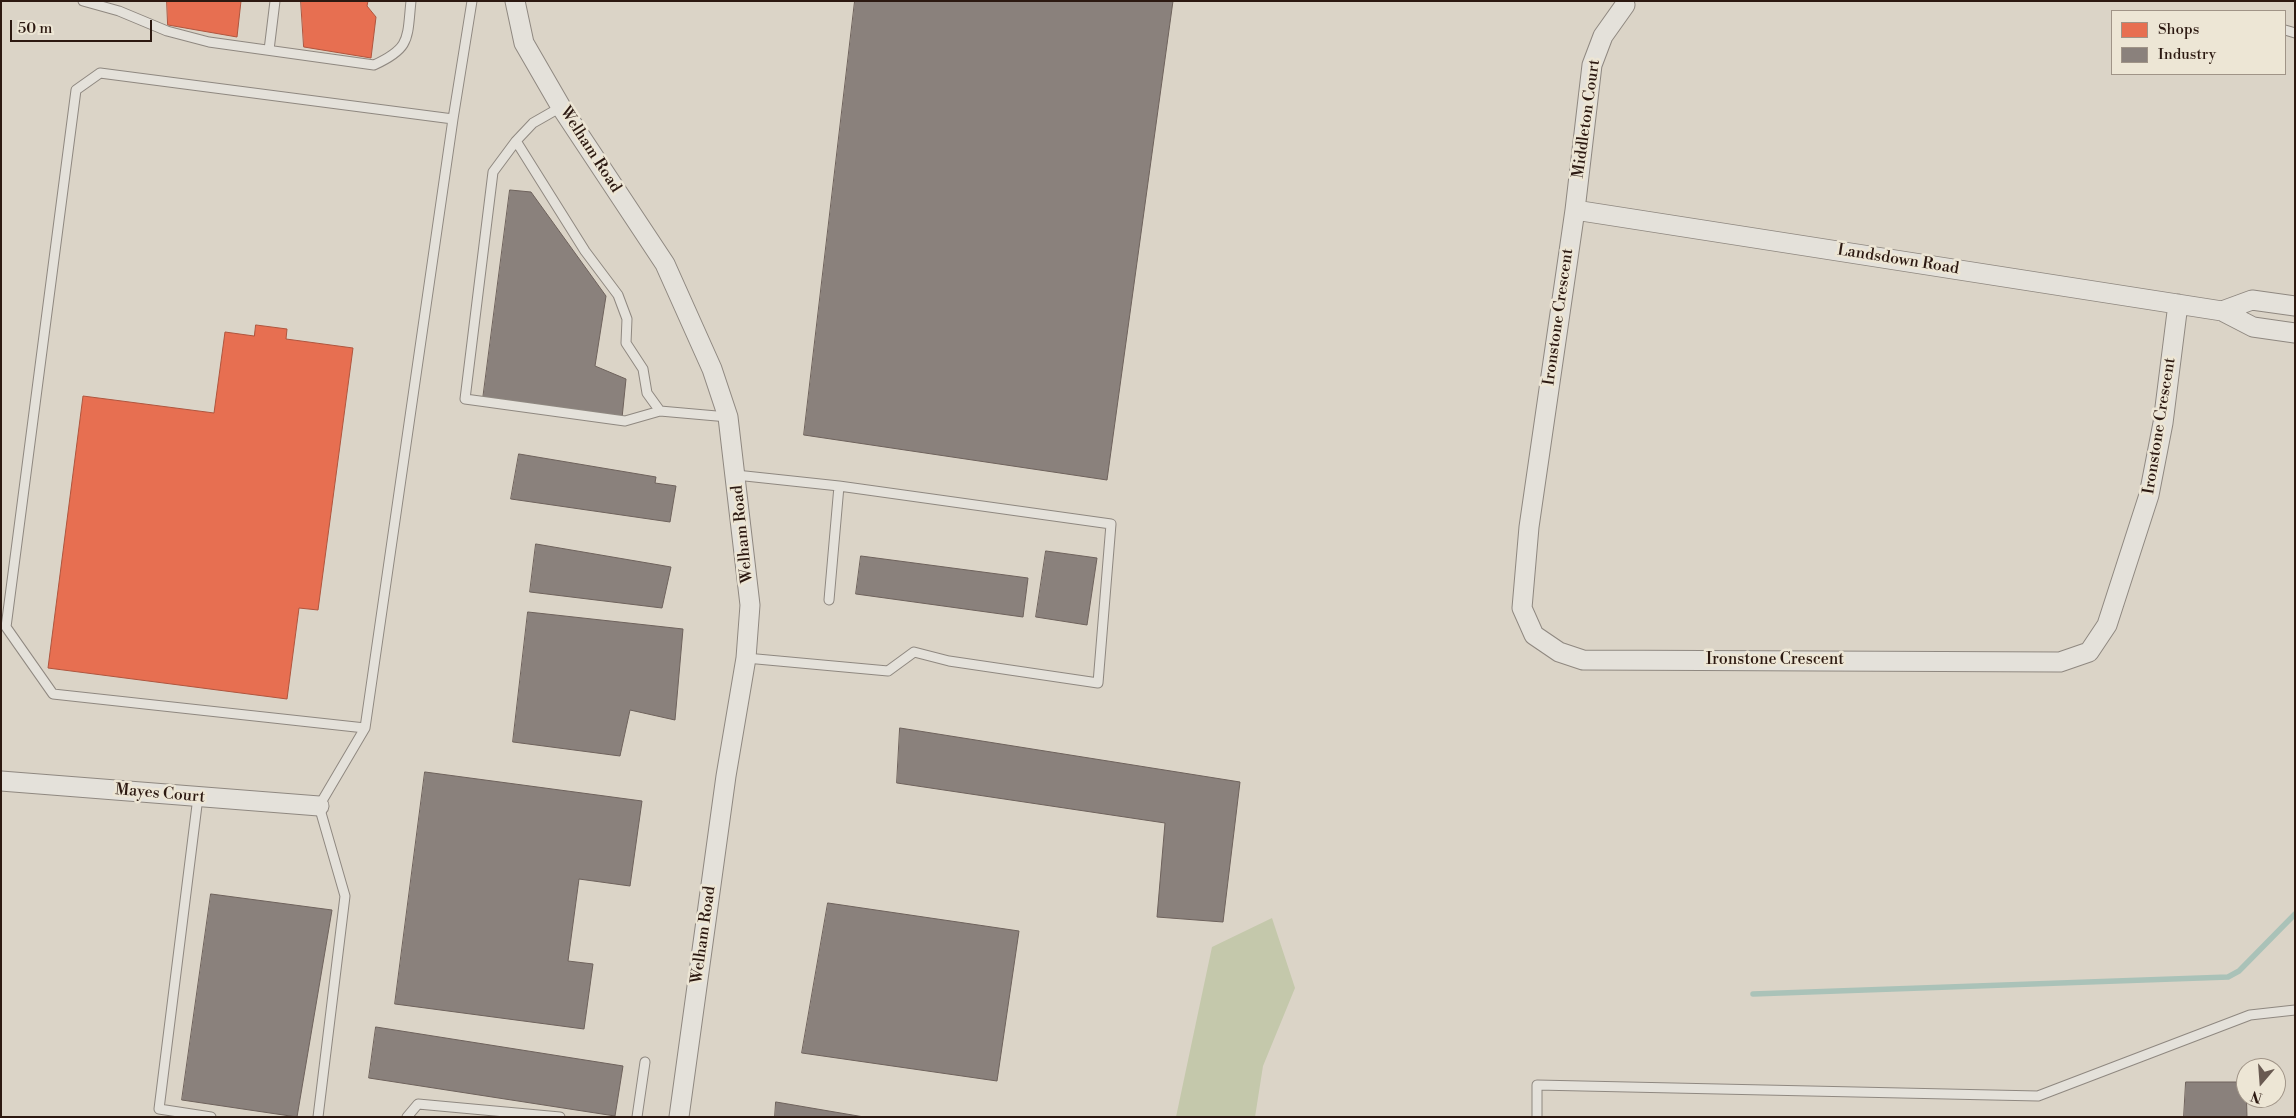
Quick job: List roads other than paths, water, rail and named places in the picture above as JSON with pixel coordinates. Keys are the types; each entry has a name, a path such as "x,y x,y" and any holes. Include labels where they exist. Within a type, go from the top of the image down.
{"street":[{"name":"Welham Road","path":"515,1 524,43 561,108 665,264 712,369 728,417 750,605 746,658 726,776 679,1117"},
{"name":"Middleton Court","path":"1575,210 1592,65 1603,36 1625,5"},
{"name":"Ironstone Crescent","path":"1575,210 1529,527 1522,608 1534,635 1559,652 1583,660 2060,662 2089,652 2107,625 2149,495 2163,423 2178,304"},
{"name":"Landsdown Road","path":"1575,210 2222,311 2253,327 2295,333"},
{"name":"Landsdown Road","path":"2222,311 2252,300 2295,306"},
{"name":"Mayes Court","path":"1,781 319,806"}],"lane":[{"path":"83,1 119,11 167,31 209,42 374,65 394,56 408,39 411,1"},
{"path":"269,50 275,1"},
{"path":"318,1117 346,896 319,806 365,728 453,119 472,1"},
{"path":"365,728 53,694 6,627 76,90 100,73 453,119"},
{"path":"561,108 532,123 493,172 465,399 624,421 660,411 728,417"},
{"path":"516,141 585,251 618,295 627,319 626,343 643,369 647,393 660,411"},
{"path":"736,475 839,486 1110,524 1098,683 948,661 914,652 888,671 746,658"},
{"path":"829,600 839,486"},
{"path":"198,796 159,1109 211,1117"},
{"path":"1537,1117 1537,1085 2038,1096 2250,1015 2295,1010"},
{"path":"637,1117 645,1062"},
{"path":"408,1117 418,1104 560,1117"}],"waterway":[{"path":"1753,994 2228,977 2239,971 2295,914"}]}
